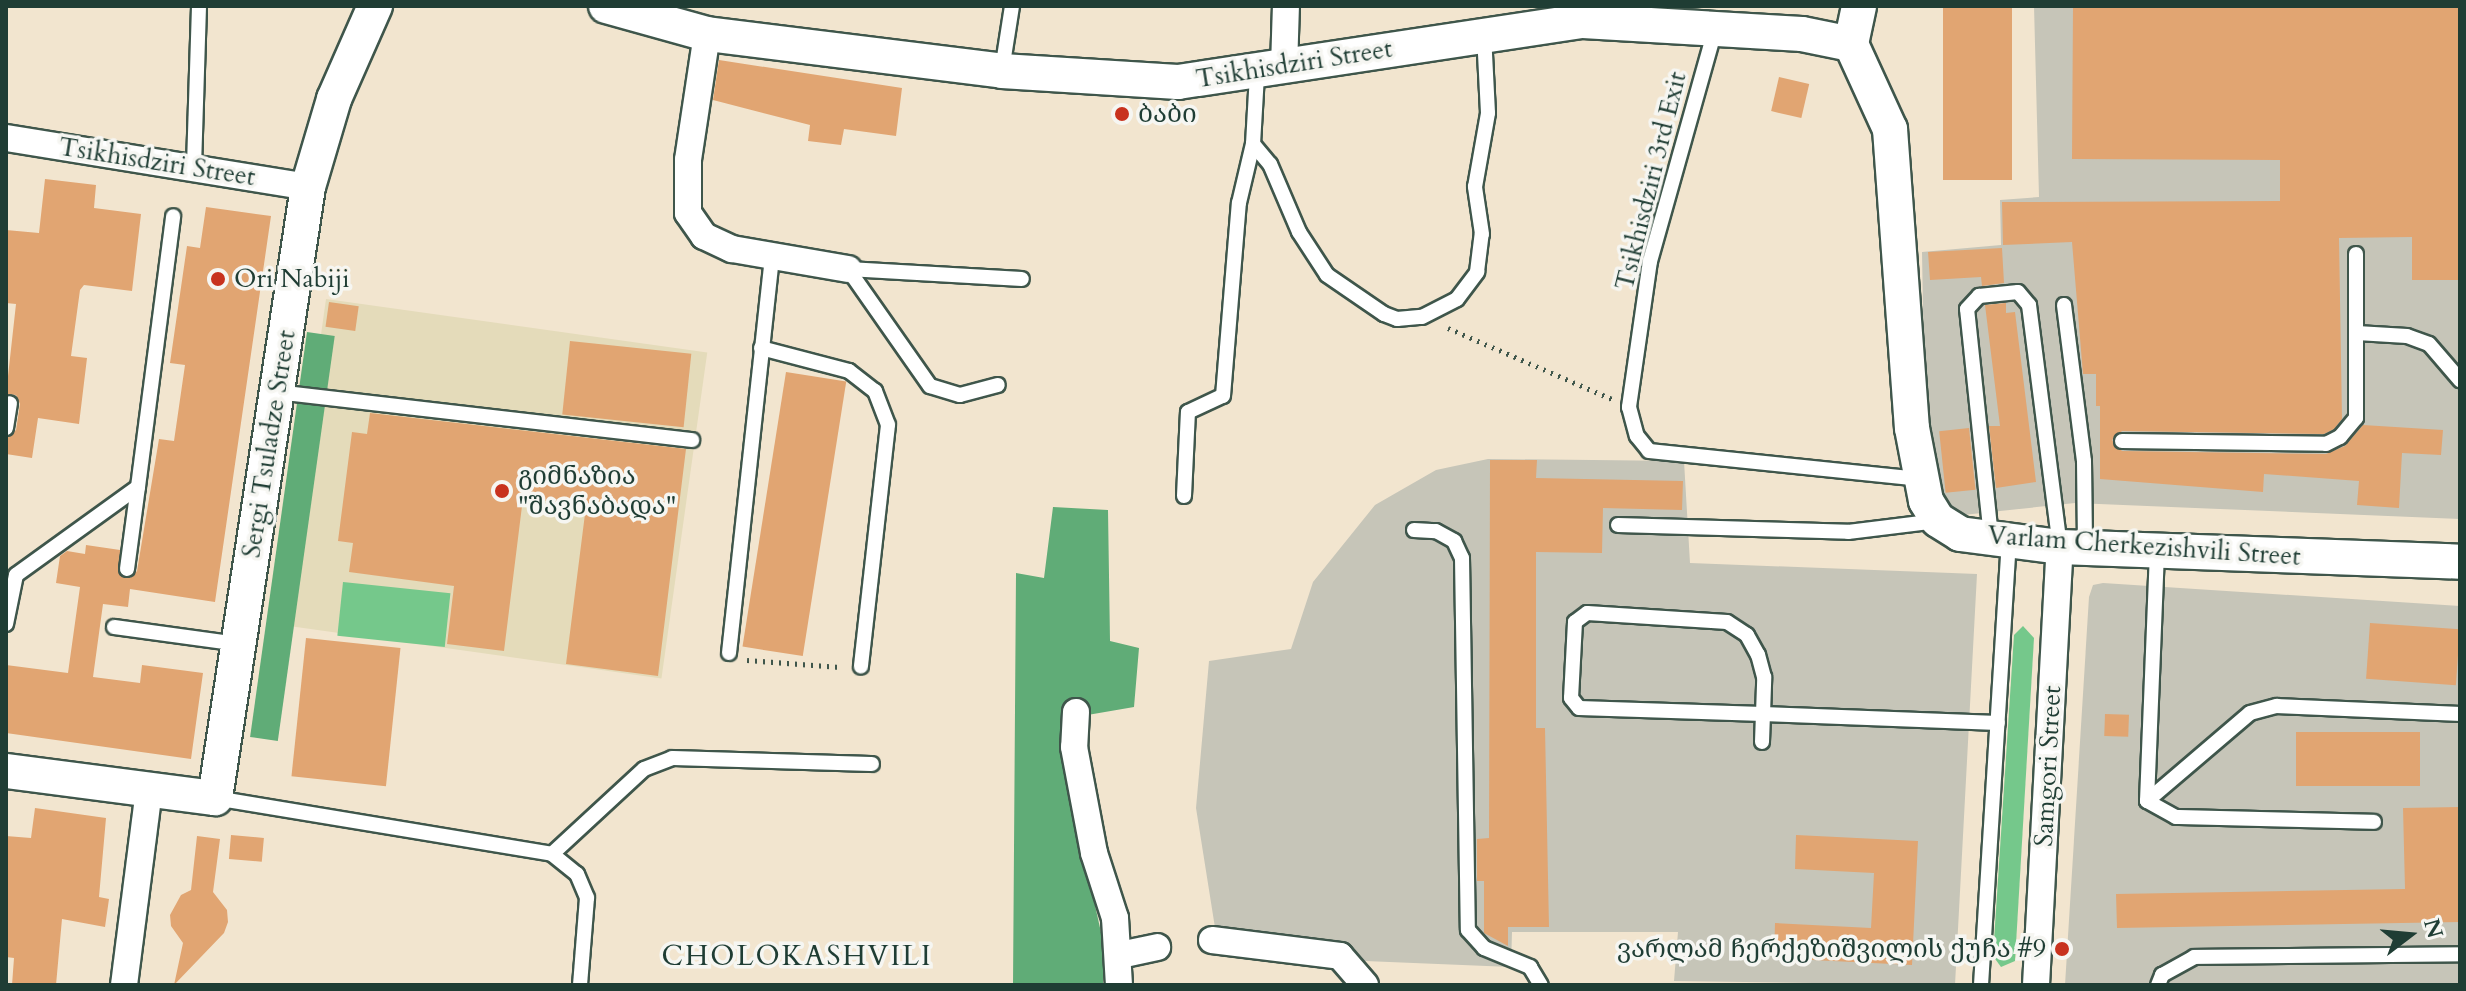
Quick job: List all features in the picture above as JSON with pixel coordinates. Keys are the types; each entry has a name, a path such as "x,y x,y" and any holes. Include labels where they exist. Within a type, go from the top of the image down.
{"street":[{"name":"Sergi Tsuladze Street","path":"215,798 308,187 334,99 375,6"},
{"name":"Tsikhisdziri Street","path":"606,6 659,12 707,34 1002,71 1178,82 1270,71 1484,33 1583,21 1715,28 1851,44"},
{"path":"1270,71 1286,6"},
{"path":"1859,6 1851,44 1890,129 1912,428 1922,479 1938,520"},
{"path":"707,34 688,160 688,213 704,236 732,249 848,269"},
{"name":"Tsikhisdziri Street","path":"6,138 194,166 308,187"},
{"name":"Varlam Cherkezishvili Street","path":"1938,520 1960,534 2073,547 2460,562"},
{"name":"Samgori Street","path":"2036,985 2073,547"},
{"path":"1076,712 1074,747 1120,955 1119,985"},
{"path":"6,771 215,798"},
{"path":"124,985 149,789"},
{"path":"1212,940 1340,956 1365,985"},
{"path":"1120,955 1157,947"}],"lane":[{"path":"194,166 199,6"},
{"path":"1002,71 1012,6"},
{"name":"Tsikhisdziri 3rd Exit","path":"1715,28 1650,261 1629,407 1637,436 1649,451 1922,479"},
{"path":"1253,144 1270,164 1299,232 1327,275 1384,314 1397,319 1422,317 1457,299 1477,272 1482,234 1475,187 1488,113 1484,33"},
{"path":"1184,496 1188,412 1223,396 1239,203 1270,71"},
{"path":"127,569 173,216"},
{"path":"2122,441 2326,444 2340,437 2356,418 2356,254"},
{"path":"729,653 772,256"},
{"path":"848,269 1022,279"},
{"path":"848,269 930,386 960,395 998,385"},
{"path":"1981,985 1998,723 2000,539 1967,309 1979,296 2018,292 2029,305 2073,547"},
{"path":"2064,305 2084,461 2073,547"},
{"path":"2357,333 2407,336 2429,344 2460,380"},
{"path":"761,348 849,371 875,391 888,425 861,666"},
{"path":"276,392 692,440"},
{"path":"6,428 10,403"},
{"path":"6,624 16,575 138,487"},
{"path":"1618,525 1848,532 1938,520"},
{"path":"1414,530 1436,531 1454,541 1462,558 1468,930 1484,948 1530,967 1541,985"},
{"path":"2157,552 2143,786 2147,801 2176,817 2374,822"},
{"path":"1762,742 1763,714 1764,677 1758,655 1747,635 1727,622 1587,613 1575,622 1571,698 1579,708 1763,714 1998,723"},
{"path":"114,627 238,644"},
{"path":"2147,801 2250,713 2277,706 2460,714"},
{"path":"552,854 644,769 672,758 872,764"},
{"path":"215,798 552,854 577,874 587,898 580,985"},
{"path":"2158,985 2162,975 2194,957 2460,954"}],"path":[{"path":"1422,317 1629,407"},
{"path":"729,653 753,662 808,668 861,666"}],"shaded area":[{"path":"2034,6 2460,6 2460,519 2075,503 1963,515 1938,502 1926,486 1922,252 2001,245 2000,200 2039,197"},
{"name":"გიმნაზია \"შავნაბადა\"","path":"326,299 707,353 661,678 280,625"},
{"path":"1488,459 1684,461 1690,563 1977,574 1955,985 1674,981 1678,932 1512,932 1511,967 1365,961 1336,943 1216,934 1196,808 1209,661 1291,649 1313,582 1375,505 1436,470"},
{"path":"2103,583 2460,606 2460,985 2065,985 2089,597 2093,585"}],"green space":[{"path":"307,332 335,336 278,741 250,737"},
{"path":"1053,507 1108,510 1110,641 1139,648 1134,707 1070,718 1064,765 1104,946 1103,985 1013,985 1016,573 1044,578"},
{"path":"343,582 450,593 445,647 337,636"},
{"path":"2023,626 2034,638 2015,961 2001,967 1993,956 2014,635"}],"building":[{"path":"1943,6 2012,6 2012,180 1943,180"},
{"path":"2073,6 2460,6 2460,280 2412,280 2412,237 2339,238 2342,419 2334,429 2324,434 2122,431 2112,440 2122,451 2326,454 2345,446 2363,425 2443,430 2441,455 2402,453 2399,508 2357,505 2359,481 2264,474 2263,492 2100,479 2100,406 2096,406 2096,374 2083,374 2072,242 2003,245 2002,202 2280,201 2280,160 2072,159"},
{"path":"719,60 902,88 896,136 844,129 841,145 808,141 810,125 713,100"},
{"path":"1779,77 1809,84 1801,118 1771,111"},
{"path":"45,179 96,185 94,208 141,214 132,291 84,285 80,290 71,356 87,358 79,424 38,418 32,458 6,454 6,438 16,430 20,404 16,395 6,394 16,304 6,303 6,230 39,233"},
{"path":"206,207 271,216 215,602 130,589 128,607 103,604 93,677 140,683 142,665 203,673 191,759 6,733 6,665 68,673 80,587 56,583 60,556 67,551 85,554 86,545 120,550 120,576 130,578 137,571 159,439 174,441 185,365 170,363 187,246 200,248"},
{"path":"2002,248 2004,283 1982,286 1981,277 1930,280 1928,252"},
{"path":"329,302 359,306 355,331 326,327"},
{"path":"2006,303 2006,313 2015,312 2036,482 1996,488 1989,426 2000,426 1985,305"},
{"path":"570,341 691,354 684,427 562,415"},
{"path":"786,372 846,382 803,656 743,647"},
{"path":"370,413 686,449 658,676 566,664 586,506 523,498 504,651 447,644 454,586 349,572 353,543 338,541 352,432 367,434"},
{"path":"1969,428 1975,490 1946,493 1939,431"},
{"path":"1490,460 1537,460 1536,478 1683,481 1682,510 1603,508 1602,553 1536,552 1536,728 1545,728 1549,927 1508,927 1508,946 1484,933 1484,881 1477,881 1477,839 1489,838"},
{"path":"2370,623 2460,629 2456,685 2366,679"},
{"path":"306,638 400,648 386,786 291,776"},
{"path":"2105,714 2129,715 2128,737 2104,736"},
{"path":"2296,732 2420,732 2420,786 2296,786"},
{"path":"2460,807 2460,922 2117,928 2116,894 2405,889 2403,808"},
{"path":"35,808 106,818 99,897 109,899 105,927 62,919 56,985 12,985 14,958 6,957 6,836 31,838"},
{"path":"231,835 264,838 262,862 229,859"},
{"path":"1796,835 1918,841 1912,965 1774,958 1775,923 1871,928 1874,873 1795,869"},
{"path":"197,836 220,839 213,892 227,910 228,922 224,933 174,985 183,943 171,926 170,915 181,895 191,890"}],"place":[{"name":"ბაბი","path":"1122,114"},
{"name":"Ori Nabiji","path":"218,279"},
{"name":"გიმნაზია \"შავნაბადა\"","path":"502,491"},
{"name":"ვარლამ ჩერქეზიშვილის ქუჩა #9","path":"2062,949"}],"district":[{"name":"CHOLOKASHVILI","path":"797,956"}]}
